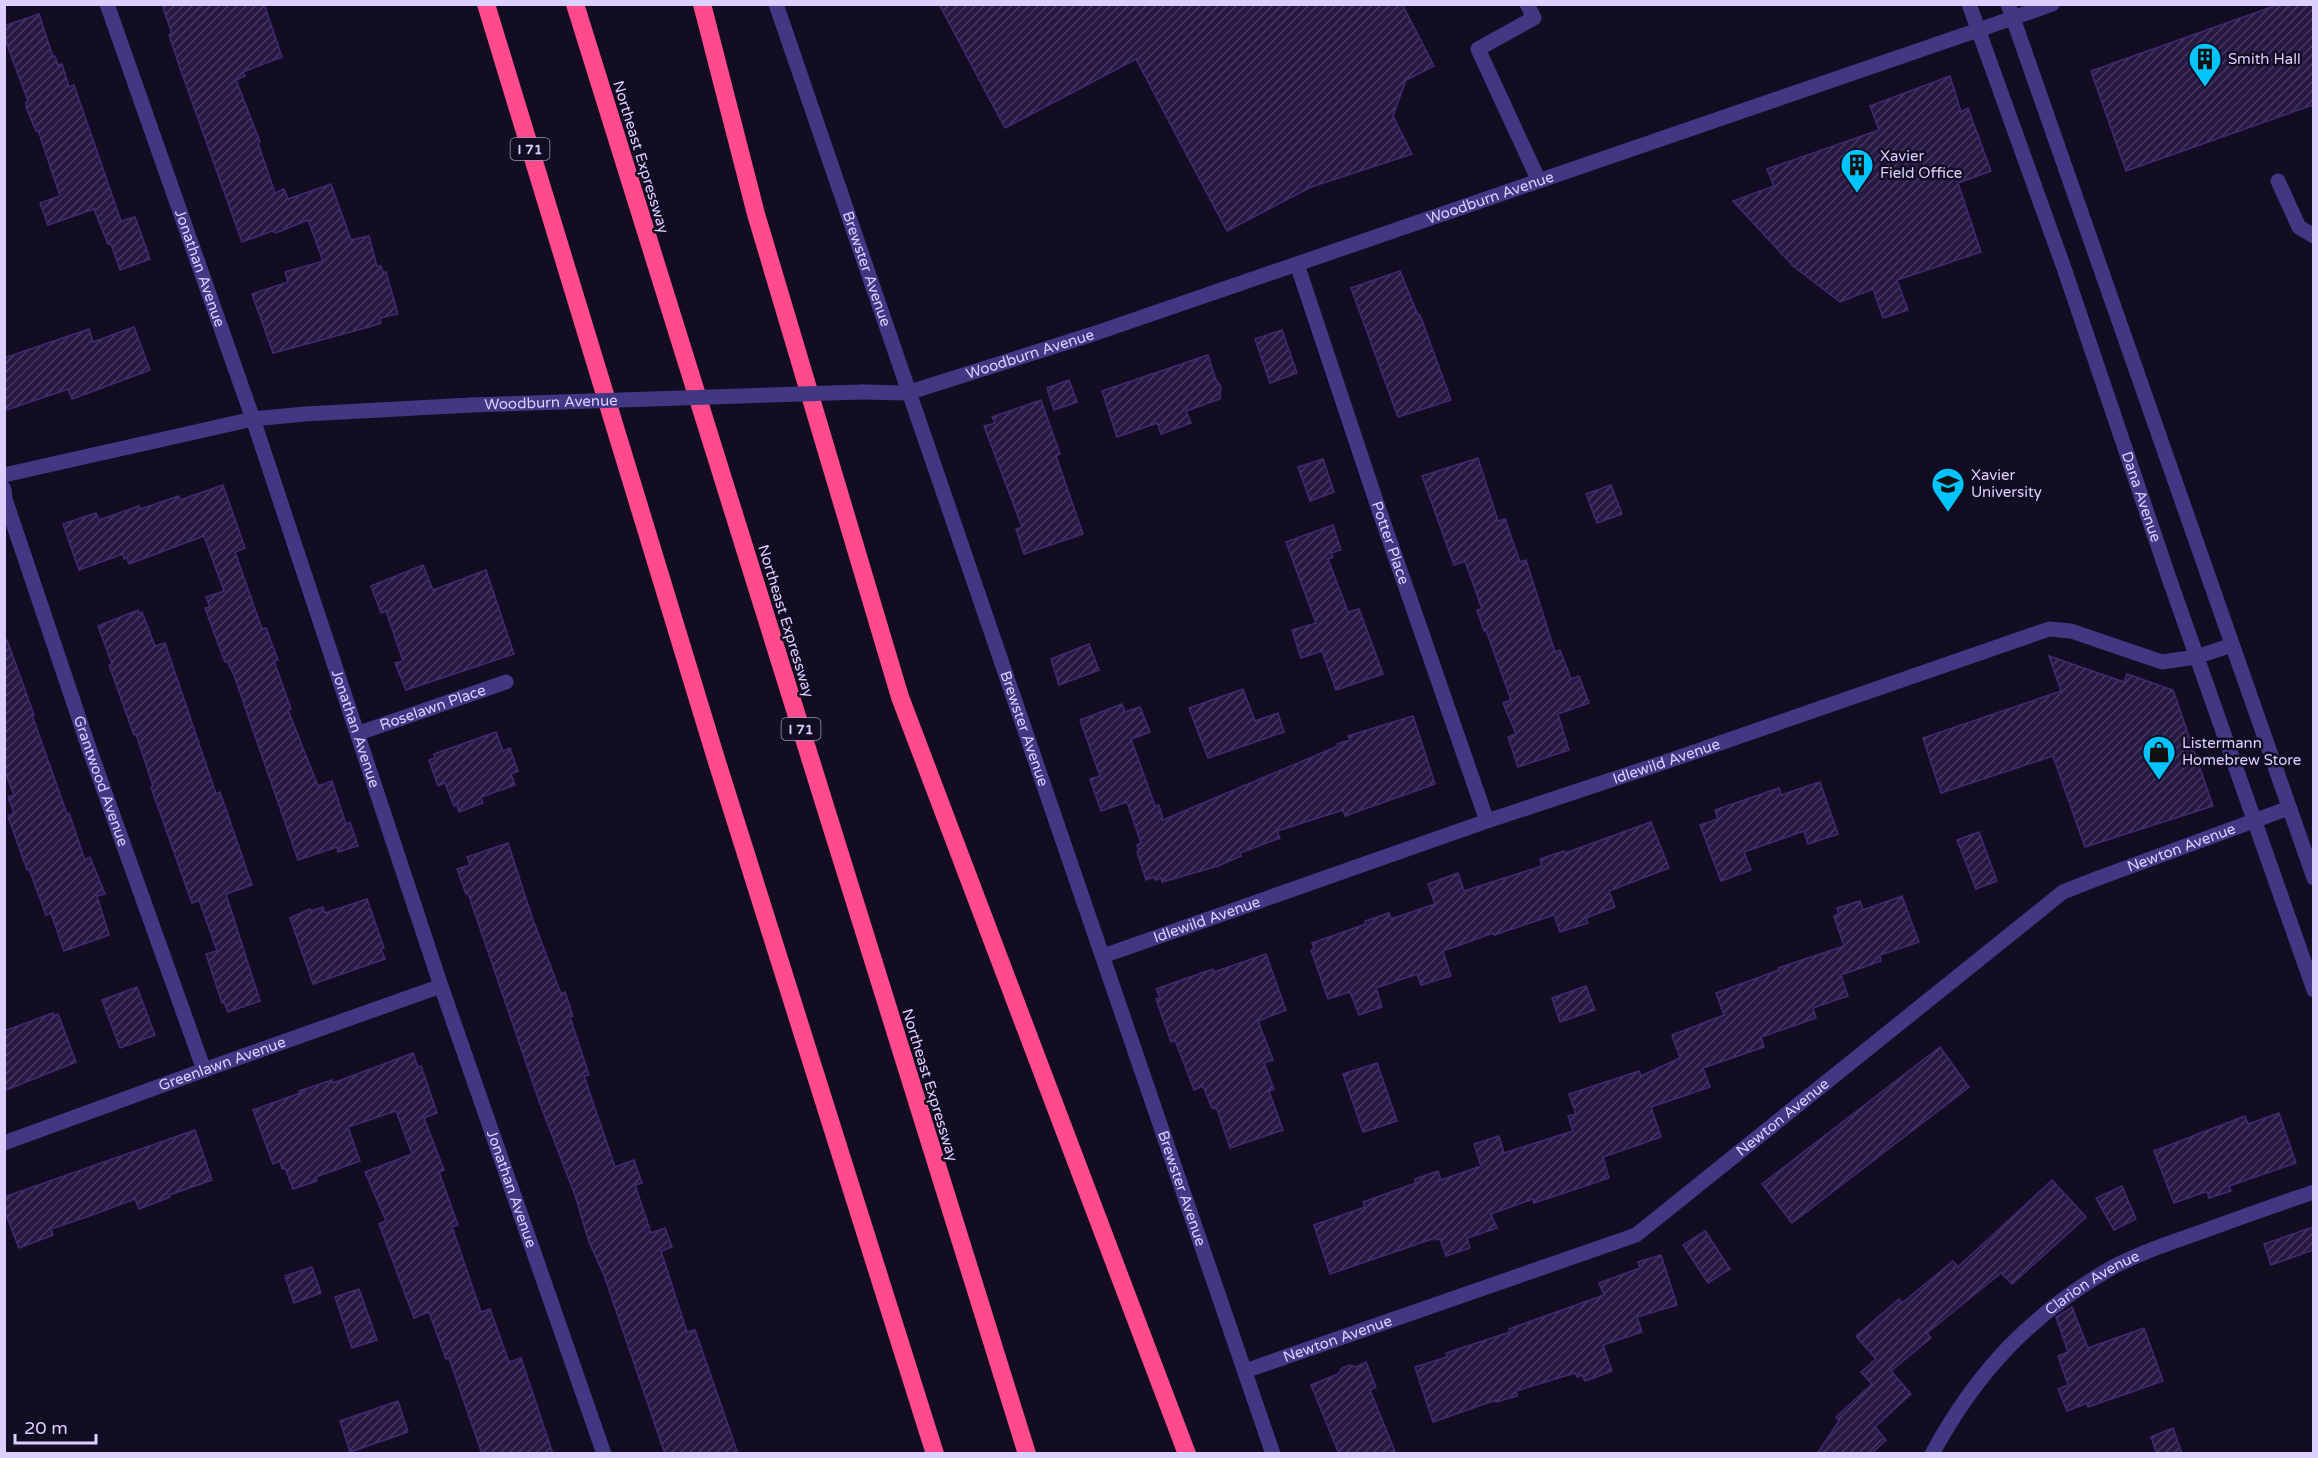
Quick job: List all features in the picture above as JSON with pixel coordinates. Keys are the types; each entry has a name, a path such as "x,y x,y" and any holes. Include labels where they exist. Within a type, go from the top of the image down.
{"highway":[{"name":"I 71","path":"486,4 717,762 935,1454"},
{"name":"Northeast Expressway","path":"575,4 1027,1454"},
{"path":"702,4 756,214 900,697 1186,1454"}],"street":[{"name":"Jonathan Avenue","path":"107,4 253,419 441,986 604,1454"},
{"name":"Brewster Avenue","path":"776,4 907,393 1273,1454"},
{"path":"1527,4 1534,18 1478,49 1539,181"},
{"name":"Dana Avenue","path":"1969,4 2064,268 2196,657 2313,990"},
{"name":"Woodburn Avenue","path":"4,475 253,419 305,414 471,405 862,392 907,393 1096,333 1978,30 2010,11 2052,4"},
{"path":"2010,11 2313,878"},
{"path":"2278,181 2298,227 2313,236"},
{"name":"Potter Place","path":"1298,264 1377,504 1487,821"},
{"name":"Grantwood Avenue","path":"4,489 5,500 90,751 204,1070"},
{"name":"Idlewild Avenue","path":"1103,956 1487,821 2049,629 2070,631 2162,662 2196,657 2232,645"},
{"name":"Roselawn Place","path":"359,733 506,682"},
{"name":"Newton Avenue","path":"1245,1371 1636,1235 2063,892 2289,808"},
{"name":"Greenlawn Avenue","path":"4,1143 441,986"},
{"name":"Clarion Avenue","path":"1932,1454 1953,1415 1982,1376 2015,1339 2062,1299 2115,1267 2160,1246 2313,1192"}],"building":[{"path":"162,4 264,4 282,57 243,72 245,76 236,80 260,142 258,143 275,193 284,189 288,199 331,184 351,240 369,236 377,266 381,266 383,272 386,272 398,314 380,318 381,323 369,327 273,353 252,294 288,282 285,272 323,261 308,220 276,233 272,231 242,242 179,65"},
{"path":"939,4 1402,4 1434,66 1406,80 1393,116 1412,154 1311,187 1227,231 1136,59 1005,128"},
{"name":"Smith Hall","path":"2280,4 2313,4 2313,105 2126,171 2091,71"},
{"path":"39,14 53,57 55,56 58,65 62,64 69,87 74,85 121,221 135,217 150,259 120,270 111,244 108,244 94,209 48,225 40,203 60,196 38,130 36,131 26,107 28,101 4,36 4,26"},
{"name":"Xavier Field Office","path":"1950,76 1961,112 1968,108 1991,171 1958,183 1981,252 1897,280 1908,310 1883,318 1873,289 1840,302 1793,266 1733,201 1774,186 1767,169 1879,130 1870,106"},
{"path":"1400,271 1418,315 1420,315 1451,400 1398,417 1351,288"},
{"path":"134,327 150,370 72,399 68,389 4,411 4,358 89,329 93,342"},
{"path":"1282,330 1297,373 1270,383 1255,339"},
{"path":"1208,355 1216,380 1221,386 1220,399 1186,411 1191,423 1161,434 1157,423 1117,437 1102,391"},
{"path":"1069,380 1077,402 1054,410 1047,388"},
{"path":"1041,400 1060,454 1056,456 1083,534 1024,554 1016,529 1022,527 984,426 995,423 992,417"},
{"path":"1478,458 1498,521 1505,519 1520,562 1526,560 1555,652 1560,650 1571,679 1579,676 1589,703 1558,714 1569,750 1518,767 1508,737 1516,734 1503,703 1511,700 1477,610 1482,609 1465,561 1454,565 1422,476"},
{"path":"1323,459 1334,492 1310,501 1298,467"},
{"path":"223,485 245,548 235,552 262,629 266,628 278,660 274,661 291,709 288,710 318,786 332,781 346,824 350,822 358,846 338,852 337,847 298,860 234,675 227,661 225,662 205,608 210,607 206,597 224,591 204,536 129,564 123,554 79,570 63,524 96,513 99,520 139,506 140,509 179,496 180,500"},
{"path":"1611,485 1622,514 1597,523 1586,494"},
{"path":"1333,525 1341,550 1331,553 1333,557 1328,559 1348,612 1359,609 1383,674 1336,690 1322,651 1301,658 1292,630 1316,623 1286,542"},
{"path":"423,565 433,590 486,570 514,654 406,690 395,663 403,661 386,611 381,613 371,586"},
{"path":"138,610 139,613 142,612 155,646 165,643 216,794 220,792 252,885 226,894 260,1001 228,1012 224,1002 222,1003 206,954 217,951 199,900 192,903 151,787 153,786 136,734 134,735 109,665 112,664 98,626"},
{"path":"4,640 7,640 85,860 90,857 105,894 97,896 109,935 64,951 51,913 46,915 29,869 27,870 8,816 14,813 8,797 14,795 4,769"},
{"path":"1089,644 1099,670 1059,685 1051,659"},
{"path":"2049,656 2124,682 2127,674 2173,690 2213,806 2085,847 2053,756 1941,793 1923,738 2061,691"},
{"path":"1243,689 1255,721 1278,713 1284,732 1208,758 1189,708"},
{"path":"1122,704 1125,712 1140,707 1150,732 1131,739 1155,806 1159,805 1163,820 1338,746 1337,744 1350,740 1348,736 1413,716 1435,784 1345,816 1343,810 1277,831 1280,838 1240,853 1241,856 1218,866 1162,882 1161,878 1155,880 1154,877 1146,880 1137,852 1139,851 1137,845 1141,843 1127,802 1101,811 1090,779 1100,776 1080,720"},
{"path":"496,732 503,751 510,748 518,771 511,774 515,785 481,797 483,803 459,812 457,804 454,806 445,783 438,786 429,760 435,758 434,754"},
{"path":"1820,782 1838,834 1808,844 1804,831 1744,852 1751,870 1721,881 1700,825 1718,819 1715,810 1779,788 1781,795"},
{"path":"1651,822 1669,868 1609,891 1615,907 1586,918 1588,923 1560,932 1554,915 1443,951 1451,976 1421,985 1417,974 1376,988 1382,1007 1359,1015 1350,992 1328,999 1311,950 1314,949 1312,943 1366,924 1365,921 1389,913 1391,919 1435,904 1428,884 1458,873 1464,891 1542,866 1540,859 1564,851 1565,853"},
{"path":"1979,832 1997,881 1976,889 1957,840"},
{"path":"508,843 532,917 561,994 565,992 573,1016 570,1017 589,1075 584,1076 615,1167 634,1160 642,1183 635,1185 651,1233 665,1228 672,1247 661,1251 687,1332 695,1330 738,1454 665,1454 604,1275 589,1242 575,1195 539,1101 468,893 466,894 457,869 470,865 467,857"},
{"path":"1902,896 1919,942 1880,955 1881,961 1841,975 1848,996 1813,1008 1816,1018 1761,1037 1764,1047 1703,1068 1710,1087 1651,1107 1661,1137 1603,1157 1609,1178 1534,1203 1533,1199 1491,1214 1497,1228 1467,1238 1470,1248 1446,1256 1440,1239 1435,1238 1330,1274 1314,1225 1365,1207 1363,1202 1416,1183 1415,1179 1438,1171 1441,1180 1481,1166 1474,1144 1499,1136 1504,1153 1573,1131 1568,1116 1576,1114 1569,1094 1639,1071 1641,1076 1680,1058 1672,1035 1724,1015 1716,993 1779,970 1778,968 1844,946 1834,916 1839,914 1837,908 1860,901 1863,910"},
{"path":"367,899 384,948 381,949 385,959 313,984 290,918 310,909 311,911 323,907 325,913"},
{"path":"1266,954 1286,1010 1258,1021 1273,1060 1264,1063 1274,1089 1269,1091 1283,1130 1230,1148 1217,1109 1212,1108 1203,1086 1194,1090 1175,1040 1171,1042 1156,999 1160,998 1156,989"},
{"path":"1586,986 1595,1010 1560,1022 1552,998"},
{"path":"137,987 155,1035 120,1048 102,1000"},
{"path":"53,1013 54,1016 58,1014 76,1062 4,1091 4,1031"},
{"path":"1940,1047 1969,1087 1792,1223 1762,1184"},
{"path":"413,1053 418,1067 421,1066 437,1113 424,1118 444,1170 439,1172 458,1225 452,1227 481,1312 490,1309 509,1362 521,1358 553,1454 482,1454 449,1358 446,1359 429,1312 414,1318 379,1224 386,1221 365,1172 412,1154 396,1111 348,1127 360,1161 316,1177 317,1181 293,1189 280,1161 273,1164 253,1110 300,1093 299,1091 332,1080 333,1083"},
{"path":"1377,1063 1397,1121 1363,1132 1343,1074"},
{"path":"2279,1113 2296,1163 2229,1186 2231,1191 2209,1198 2205,1192 2174,1203 2154,1151 2245,1116 2248,1124"},
{"path":"195,1130 212,1180 169,1195 170,1197 139,1209 135,1199 51,1229 53,1235 19,1248 4,1209 4,1197"},
{"path":"2052,1180 2086,1217 2012,1284 2001,1273 1927,1333 1931,1338 1891,1371 1911,1394 1875,1427 1886,1440 1871,1454 1817,1454 1839,1421 1836,1417 1872,1384 1861,1372 1876,1359 1856,1336 1899,1299 1902,1303 1953,1261 1958,1267"},
{"path":"2122,1186 2136,1219 2114,1230 2096,1198"},
{"path":"2313,1227 2313,1250 2271,1265 2264,1244"},
{"path":"1705,1231 1730,1269 1708,1283 1683,1245"},
{"path":"1661,1255 1677,1305 1637,1317 1642,1332 1603,1345 1612,1371 1585,1381 1582,1375 1577,1377 1575,1373 1516,1391 1517,1396 1496,1402 1496,1400 1433,1422 1415,1367 1447,1357 1446,1353 1510,1332 1509,1329 1604,1295 1599,1283 1640,1268 1638,1262"},
{"path":"312,1267 321,1293 294,1303 285,1276"},
{"path":"359,1289 377,1340 352,1348 335,1297"},
{"path":"2072,1307 2088,1348 2144,1328 2163,1381 2088,1407 2087,1403 2067,1411 2058,1389 2068,1385 2058,1356 2068,1352 2056,1317"},
{"path":"1366,1362 1376,1387 1370,1390 1396,1454 1339,1454 1311,1385 1338,1374 1342,1368 1349,1365 1356,1367"},
{"path":"398,1401 408,1432 350,1452 340,1421"},
{"path":"2173,1428 2182,1454 2157,1454 2151,1437"}],"place":[{"name":"Smith Hall","path":"2205,88"},
{"name":"Xavier Field Office","path":"1857,194"},
{"name":"Xavier University","path":"1948,513"},
{"name":"Listermann Homebrew Store","path":"2159,781"}]}
